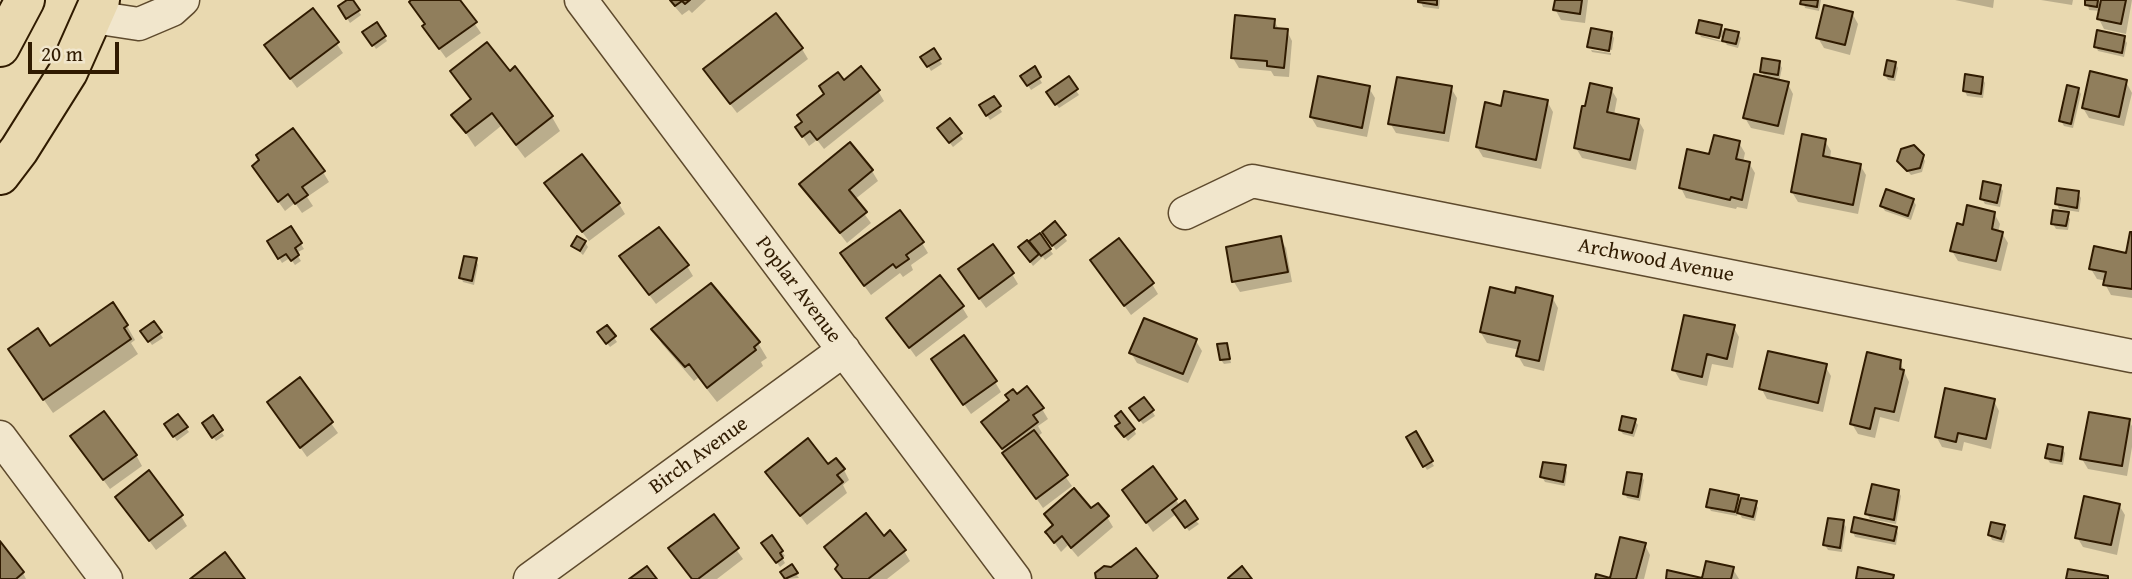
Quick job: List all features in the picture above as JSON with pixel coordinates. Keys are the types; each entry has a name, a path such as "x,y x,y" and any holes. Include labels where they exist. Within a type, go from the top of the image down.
{"main road":[{"path":"0,47 25,0"},
{"path":"0,175 45,112 68,72 97,8"}],"street":[{"path":"97,8 139,24 172,10 183,0"},
{"name":"Poplar Avenue","path":"581,0 1015,579"},
{"name":"Archwood Avenue","path":"1185,213 1252,181 2132,356"},
{"name":"Birch Avenue","path":"542,570 844,351"},
{"path":"0,437 106,579"}],"building":[{"path":"347,0 353,0 360,10 346,19 338,6"},
{"path":"460,0 477,22 439,49 422,26 425,24 409,2"},
{"path":"670,0 690,0 675,6"},
{"path":"1437,0 1437,5 1418,2"},
{"path":"1555,0 1582,0 1580,14 1553,10"},
{"path":"1801,0 1818,0 1817,7 1800,4"},
{"path":"2085,0 2098,0 2097,7 2085,5"},
{"path":"2101,0 2126,0 2121,24 2097,19"},
{"path":"1824,5 1853,12 1845,45 1816,38"},
{"path":"313,8 339,42 290,79 264,45"},
{"path":"776,13 803,48 730,104 703,69"},
{"path":"1235,15 1275,19 1274,28 1288,29 1284,68 1267,66 1267,61 1231,58"},
{"path":"1699,20 1722,25 1719,38 1696,33"},
{"path":"377,22 386,36 372,46 362,32"},
{"path":"1591,28 1612,32 1609,51 1587,47"},
{"path":"1725,29 1739,32 1736,44 1722,41"},
{"path":"2097,30 2125,36 2122,53 2094,47"},
{"path":"487,42 510,71 515,66 553,116 516,145 492,113 466,133 451,115 471,99 450,71"},
{"path":"934,48 941,59 927,67 920,57"},
{"path":"1762,58 1780,61 1778,75 1760,72"},
{"path":"1887,60 1896,62 1893,77 1884,75"},
{"path":"861,66 880,90 817,140 810,131 802,137 795,127 802,122 797,115 824,94 819,86 838,72 844,80"},
{"path":"1035,66 1041,77 1027,86 1020,76"},
{"path":"2090,71 2127,80 2119,117 2082,108"},
{"path":"1754,74 1789,82 1778,126 1743,118"},
{"path":"1965,74 1983,77 1981,94 1963,91"},
{"path":"1069,76 1078,89 1055,105 1046,92"},
{"path":"1318,76 1370,86 1362,128 1310,117"},
{"path":"1397,77 1452,86 1444,133 1388,124"},
{"path":"1590,83 1612,88 1607,112 1639,119 1630,160 1574,148 1582,106 1585,106"},
{"path":"2067,85 2079,88 2071,124 2059,121"},
{"path":"1504,91 1548,100 1536,160 1476,147 1485,102 1501,106"},
{"path":"994,96 1001,106 986,116 979,105"},
{"path":"950,118 962,133 949,143 937,128"},
{"path":"293,128 325,171 302,187 308,195 295,204 288,194 278,202 252,166 259,160 256,155"},
{"path":"1802,134 1826,139 1823,156 1861,164 1853,205 1791,192"},
{"path":"1714,135 1740,141 1736,159 1750,162 1742,200 1731,197 1730,200 1679,188 1687,149 1709,154"},
{"path":"850,142 873,170 849,190 867,212 840,233 799,184"},
{"path":"1914,145 1924,155 1920,168 1907,171 1897,161 1901,149"},
{"path":"582,154 620,203 582,232 544,183"},
{"path":"1983,181 2001,185 1997,203 1980,199"},
{"path":"2057,188 2079,191 2077,208 2055,204"},
{"path":"1886,189 1914,199 1908,216 1880,206"},
{"path":"1967,205 1995,212 1992,229 2003,232 1996,261 1950,251 1957,223 1963,225"},
{"path":"900,210 924,242 906,255 909,259 896,268 893,264 864,286 840,253"},
{"path":"2053,210 2069,212 2066,226 2051,224"},
{"path":"1055,221 1066,235 1052,246 1042,232"},
{"path":"291,226 302,243 295,248 299,255 291,261 286,254 278,259 267,241"},
{"path":"659,227 689,265 649,295 619,256"},
{"path":"2130,232 2132,289 2103,285 2106,272 2089,269 2094,246 2126,253"},
{"path":"1040,233 1051,249 1041,256 1029,241"},
{"path":"577,236 586,241 580,251 571,246"},
{"path":"1281,236 1288,272 1232,282 1226,247"},
{"path":"1119,238 1154,283 1124,306 1090,260"},
{"path":"1027,240 1039,254 1030,262 1018,247"},
{"path":"993,244 1014,273 979,299 958,269"},
{"path":"464,256 477,258 472,281 459,278"},
{"path":"940,275 964,306 909,348 886,318"},
{"path":"711,283 760,342 754,347 756,350 707,388 689,364 685,367 651,329"},
{"path":"1490,287 1515,293 1516,287 1553,296 1539,361 1516,356 1520,341 1480,332"},
{"path":"113,302 128,325 124,328 131,339 43,400 8,349 38,328 50,346"},
{"path":"1684,315 1735,325 1727,359 1707,354 1702,377 1672,370"},
{"path":"1144,318 1197,339 1183,374 1129,353"},
{"path":"154,321 162,332 148,342 140,331"},
{"path":"607,325 616,336 606,344 597,332"},
{"path":"964,335 997,381 963,405 931,359"},
{"path":"1227,343 1230,359 1220,360 1217,344"},
{"path":"1768,351 1827,364 1818,403 1759,389"},
{"path":"1867,352 1901,360 1900,369 1904,370 1894,412 1875,408 1870,429 1850,424"},
{"path":"300,377 333,422 300,448 267,402"},
{"path":"1027,386 1044,408 1033,415 1038,422 1002,449 981,422 1009,400 1005,395 1013,389 1017,394"},
{"path":"1945,388 1995,399 1986,439 1958,433 1956,442 1935,437"},
{"path":"1144,397 1154,410 1139,421 1129,408"},
{"path":"104,411 137,455 103,480 70,436"},
{"path":"1121,411 1135,429 1124,437 1115,426 1120,423 1115,416"},
{"path":"2089,412 2130,419 2122,466 2080,459"},
{"path":"178,414 188,427 173,437 164,424"},
{"path":"213,415 223,430 212,438 202,423"},
{"path":"1622,416 1636,419 1632,433 1619,430"},
{"path":"1034,430 1068,475 1036,499 1002,453"},
{"path":"1416,431 1433,461 1423,467 1406,437"},
{"path":"808,438 828,464 836,458 845,469 837,475 843,482 800,516 765,472"},
{"path":"2048,444 2063,447 2061,461 2045,458"},
{"path":"1543,462 1566,465 1563,482 1540,477"},
{"path":"1153,466 1177,499 1146,523 1122,490"},
{"path":"149,470 183,515 149,541 115,497"},
{"path":"1627,472 1642,474 1638,497 1623,494"},
{"path":"1872,484 1899,490 1894,520 1865,514"},
{"path":"1074,488 1091,508 1098,503 1109,516 1071,548 1062,536 1054,543 1045,532 1053,525 1044,514"},
{"path":"1710,489 1739,495 1735,512 1706,507"},
{"path":"2084,496 2120,504 2111,545 2075,538"},
{"path":"1741,498 1757,501 1753,517 1737,513"},
{"path":"1185,500 1198,519 1185,528 1172,510"},
{"path":"866,513 884,536 890,530 906,550 868,579 843,579 835,569 838,565 824,547"},
{"path":"714,514 739,548 698,579 692,579 668,548"},
{"path":"1854,517 1897,527 1894,541 1851,532"},
{"path":"1828,518 1844,520 1840,548 1823,545"},
{"path":"1991,522 2005,525 2001,539 1988,535"},
{"path":"772,535 783,551 780,553 783,558 776,563 761,543"},
{"path":"1620,537 1646,543 1636,579 1595,579 1596,574 1610,578"},
{"path":"0,541 24,572 16,579 0,579"},
{"path":"1136,548 1158,576 1156,579 1096,579 1095,573 1104,566 1111,567"},
{"path":"225,552 245,579 190,579"},
{"path":"1706,561 1734,567 1731,579 1666,579 1667,570 1702,578"},
{"path":"792,564 798,573 785,579 780,572"},
{"path":"647,566 657,579 629,579"},
{"path":"1242,566 1252,579 1228,578"},
{"path":"1858,567 1894,575 1893,579 1856,579"},
{"path":"2068,569 2108,576 2108,579 2066,579"}]}
